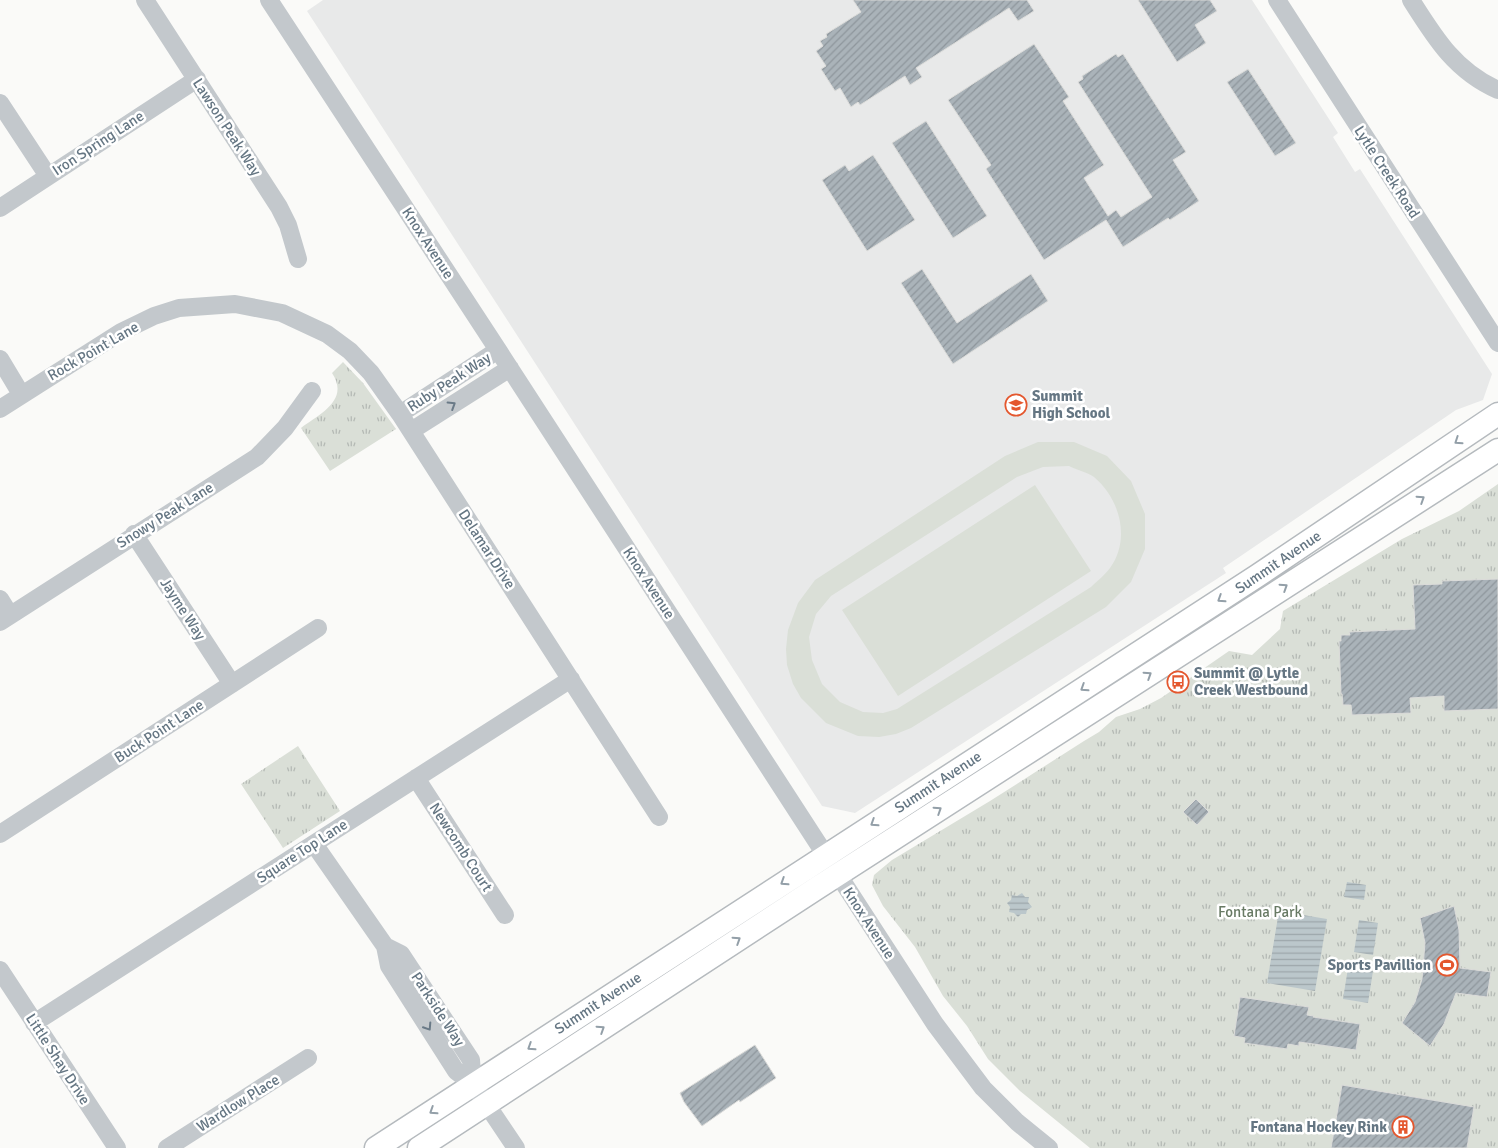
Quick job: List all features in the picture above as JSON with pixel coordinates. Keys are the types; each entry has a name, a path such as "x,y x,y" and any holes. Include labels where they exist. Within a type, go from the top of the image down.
{"main road":[{"name":"Summit Avenue","path":"376,1148 1257,576 1498,414"},
{"name":"Summit Avenue","path":"419,1148 838,875 1498,450"}],"street":[{"name":"Lawson Peak Way","path":"145,0 279,208 288,225 298,259"},
{"name":"Knox Avenue","path":"269,0 935,1024 983,1088 1017,1122 1049,1148"},
{"name":"Lytle Creek Road","path":"1277,0 1498,343"},
{"path":"1411,0 1432,34 1448,55 1466,70 1498,90"},
{"name":"Iron Spring Lane","path":"0,208 197,79"},
{"path":"0,103 48,176"},
{"name":"Rock Point Lane","path":"0,409 121,332 154,316 179,308 235,304 282,313"},
{"name":"Delamar Drive","path":"282,313 327,334 350,351 371,373 400,414 659,817"},
{"name":"Ruby Peak Way","path":"400,414 498,350"},
{"path":"0,359 21,394"},
{"name":"Ruby Peak Way","path":"411,431 510,368"},
{"name":"Snowy Peak Lane","path":"5,618 257,457 285,428 312,391"},
{"name":"Jayme Way","path":"134,534 232,684"},
{"path":"0,599 5,618"},
{"name":"Buck Point Lane","path":"0,834 318,628"},
{"name":"Square Top Lane","path":"34,1023 570,679"},
{"name":"Newcomb Court","path":"416,778 505,915"},
{"name":"Parkside Way","path":"314,844 384,946 389,966 456,1071 474,1084 516,1148"},
{"name":"Parkside Way","path":"384,946 401,954 426,991 471,1060 474,1084"},
{"name":"Little Shay Drive","path":"0,970 117,1148"},
{"path":"411,1001 426,991"},
{"name":"Wardlow Place","path":"167,1148 308,1058"}],"shaded area":[{"name":"Summit High School","path":"323,0 1252,0 1338,133 1333,137 1355,172 1360,169 1492,374 1483,400 1456,410 1223,568 1226,573 855,813 822,806 307,11"},
{"path":"1347,882 1366,885 1364,900 1344,897"},
{"path":"1022,893 1025,897 1029,897 1028,902 1032,907 1027,910 1026,914 1021,914 1018,917 1014,913 1009,912 1010,907 1007,903 1011,900 1012,895 1017,896"},
{"path":"1279,911 1327,919 1315,991 1267,983"},
{"path":"1359,920 1378,923 1373,955 1354,952"},
{"path":"1348,968 1373,971 1368,1003 1343,999"}],"green space":[{"path":"343,362 363,383 396,429 330,471 301,428 324,412 335,399 337,383 332,373"},
{"path":"1038,442 1074,442 1107,456 1131,481 1145,514 1145,549 1131,582 1106,607 911,728 896,734 879,737 858,736 826,723 801,698 793,684 787,665 788,630 798,603 815,580 1005,456","holes":["1069,466 1091,475 1103,486 1110,496 1120,520 1120,545 1116,557 1108,571 1091,587 897,709 883,713 863,712 840,702 822,684 812,660 809,637 816,614 831,596 1017,477 1043,467"]},
{"name":"Fontana Park","path":"1498,484 1498,1148 1090,1148 1020,1091 988,1059 967,1026 943,996 915,947 883,906 872,885 874,875 892,860 1099,732 1116,717 1140,709 1161,698 1229,651 1252,655 1280,629 1283,611 1402,539 1459,511"},
{"path":"1035,485 1091,571 898,696 842,610"},
{"path":"298,746 340,811 283,848 241,784"}],"building":[{"path":"853,0 1027,0 1034,11 1018,21 1009,8 916,68 922,77 910,85 905,76 860,105 858,102 851,107 840,88 835,91 821,69 826,66 816,51 823,46 820,41 827,37 826,34 861,12"},
{"path":"1138,0 1210,0 1217,11 1195,25 1206,43 1177,62"},
{"path":"1034,44 1069,97 1063,101 1104,165 1084,178 1108,216 1116,210 1121,217 1152,197 1078,82 1083,79 1082,76 1116,54 1118,57 1123,54 1186,152 1173,160 1199,201 1170,220 1168,218 1123,247 1106,220 1044,260 986,169 991,165 948,100"},
{"path":"1248,69 1296,143 1275,156 1227,82"},
{"path":"926,121 987,216 953,238 892,143"},
{"path":"873,155 915,220 867,251 822,180 845,165 849,171"},
{"path":"922,269 957,323 1031,274 1048,301 953,364 901,283"},
{"path":"1498,579 1498,709 1444,711 1444,696 1410,698 1411,713 1352,715 1351,705 1343,705 1339,641 1341,641 1341,635 1350,635 1349,632 1415,629 1413,585 1442,584 1442,581"},
{"path":"1196,799 1209,812 1197,825 1183,812"},
{"path":"1454,906 1459,930 1460,968 1491,972 1487,997 1456,993 1444,1024 1430,1046 1402,1023 1415,1002 1422,979 1425,943 1420,918"},
{"path":"1240,997 1309,1007 1307,1015 1313,1017 1360,1024 1356,1050 1299,1042 1299,1046 1288,1044 1287,1049 1244,1043 1245,1038 1234,1036"},
{"path":"755,1045 776,1078 740,1102 739,1100 702,1126 684,1102 680,1093"},
{"name":"Fontana Hockey Rink","path":"1342,1085 1474,1107 1467,1148 1331,1148"}],"place":[{"name":"Summit High School","path":"1016,405"},
{"name":"Summit @ Lytle Creek Westbound","path":"1178,682"},
{"name":"Sports Pavillion","path":"1447,965"},
{"name":"Fontana Hockey Rink","path":"1403,1127"}]}
